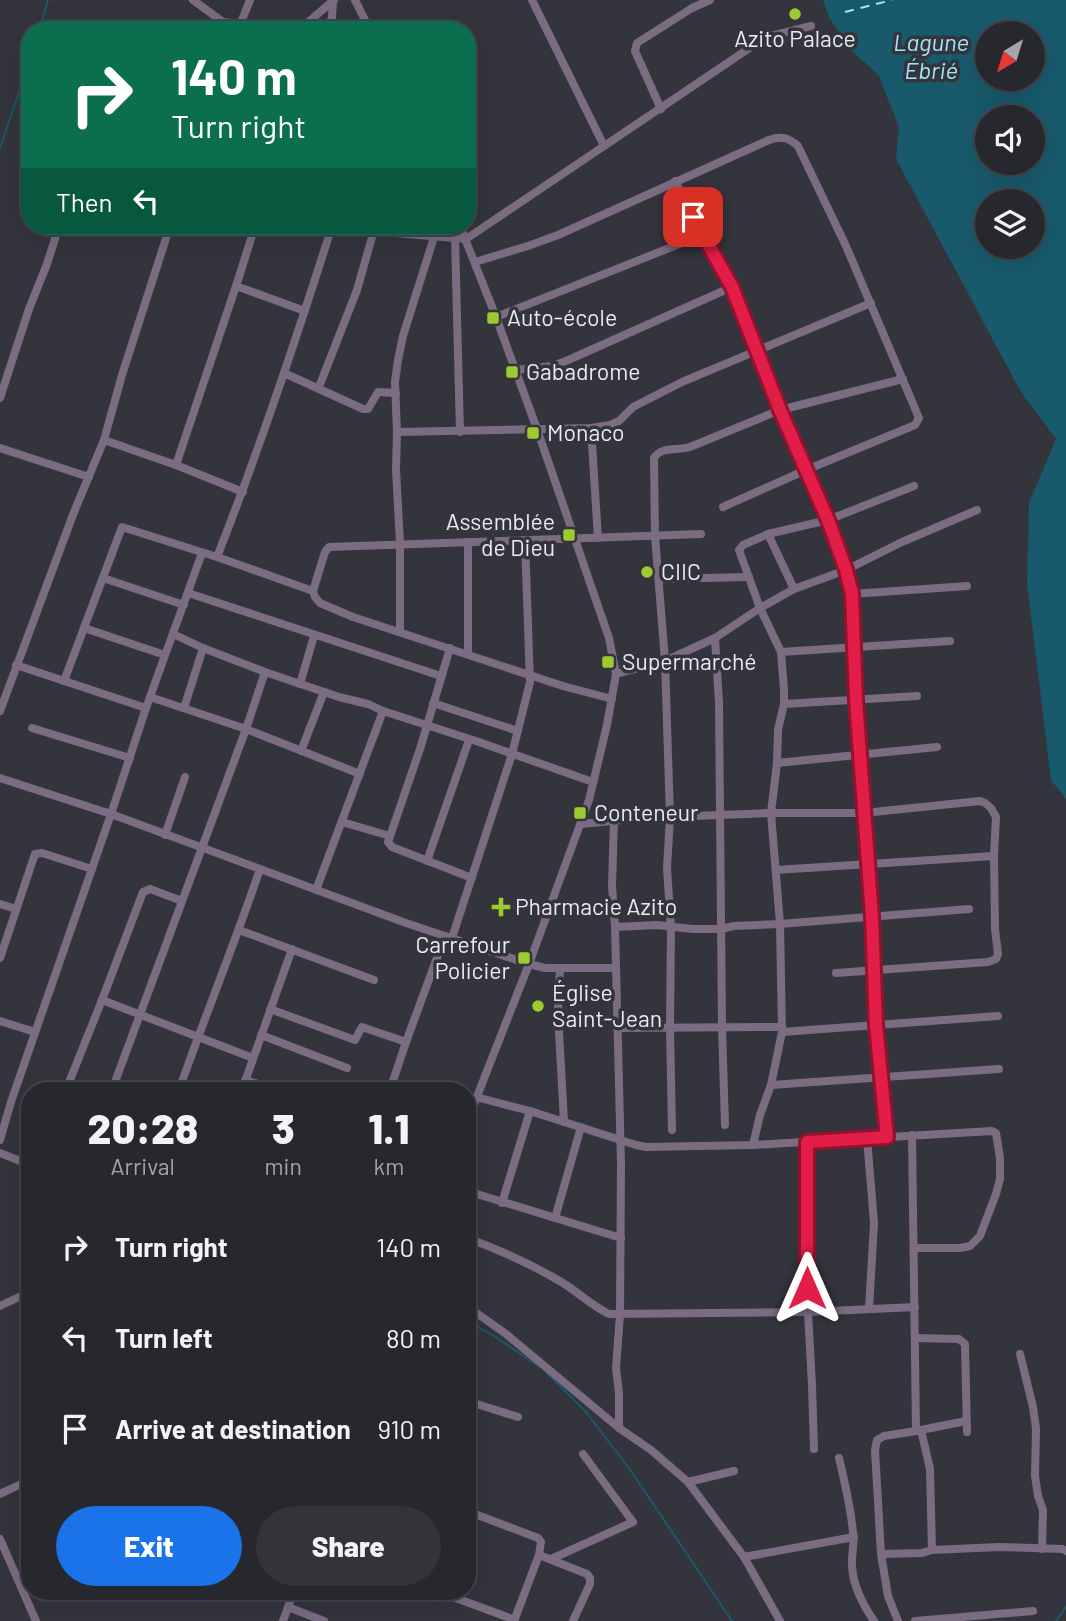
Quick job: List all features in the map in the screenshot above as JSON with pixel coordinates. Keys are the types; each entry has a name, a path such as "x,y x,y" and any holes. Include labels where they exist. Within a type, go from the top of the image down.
{"street":[{"path":"193,0 222,21"},
{"path":"242,21 250,0"},
{"path":"309,21 333,0"},
{"path":"331,21 333,0"},
{"path":"355,0 366,21"},
{"path":"532,0 604,146"},
{"path":"661,109 635,51 637,43 690,4 710,0"},
{"path":"476,232 757,43 771,36 811,26"},
{"path":"475,262 558,235 769,140 780,137 790,139 798,146 871,303 919,418 915,425 723,507"},
{"path":"675,181 732,287 780,410 828,520 852,594 876,1025 887,1137"},
{"path":"0,398 56,235"},
{"path":"0,711 74,512 104,440 122,374 167,235"},
{"path":"176,465 252,235"},
{"path":"217,557 243,492 329,235"},
{"path":"319,387 357,290 373,235"},
{"path":"417,235 466,239 472,235"},
{"path":"464,235 537,429 609,638 616,674 593,782 581,824 477,1097 646,1147 753,1145 992,1131 996,1133 1000,1179 980,1236 974,1243 960,1248 915,1248"},
{"path":"496,317 702,235"},
{"path":"400,632 400,543 396,469 397,360 402,336 434,237"},
{"path":"455,238 460,432"},
{"path":"236,286 305,311"},
{"path":"515,370 552,366 566,361 732,287"},
{"path":"397,432 591,428 610,425 643,401 682,382 871,303"},
{"path":"284,373 363,409 368,409 378,392 396,393"},
{"path":"672,1130 671,928 667,868 670,817 665,661 655,536 655,454 663,450 690,447 780,410 903,379"},
{"path":"591,428 598,538"},
{"path":"104,440 243,492"},
{"path":"0,448 89,477"},
{"path":"753,1145 763,1102 771,1085 782,1030 780,924 771,813 778,730 783,704 783,674 781,652 760,608 739,550 740,547 768,534 828,520 914,486"},
{"path":"616,674 665,661 715,638 794,589 846,570 902,542 977,510"},
{"path":"64,681 122,527 313,590"},
{"path":"612,699 563,686 320,603 313,590 329,547 701,534"},
{"path":"768,534 794,589"},
{"path":"393,1082 472,878 512,754 528,693 531,674 525,541"},
{"path":"468,542 468,654"},
{"path":"0,1140 164,655 202,552"},
{"path":"659,579 749,577"},
{"path":"103,578 184,605"},
{"path":"852,594 967,586"},
{"path":"188,593 441,676"},
{"path":"85,628 164,655"},
{"path":"173,634 300,684 368,704 593,782"},
{"path":"300,684 314,636"},
{"path":"715,638 719,703 725,1125"},
{"path":"781,652 950,641"},
{"path":"184,708 203,648"},
{"path":"450,648 420,749 388,842 392,847 472,878"},
{"path":"16,665 146,708"},
{"path":"115,1082 265,671"},
{"path":"301,751 324,692"},
{"path":"783,704 918,696"},
{"path":"150,697 246,729 360,774"},
{"path":"433,703 518,731"},
{"path":"316,890 383,711"},
{"path":"32,728 130,758"},
{"path":"427,861 469,740"},
{"path":"777,763 937,747"},
{"path":"165,835 185,777"},
{"path":"0,778 111,814 406,923 529,964 560,969 615,968"},
{"path":"581,824 719,815 864,813 980,801 991,808 996,817 996,959 836,973"},
{"path":"614,820 612,886 621,1238 616,1368 619,1428"},
{"path":"342,822 390,836"},
{"path":"0,958 35,854 92,869"},
{"path":"776,870 994,856"},
{"path":"182,1082 260,869"},
{"path":"69,1082 143,892 150,889 182,901"},
{"path":"0,904 16,909"},
{"path":"615,927 657,925 671,928 721,929 969,909"},
{"path":"239,930 374,980"},
{"path":"252,1082 246,1080 292,949"},
{"path":"560,969 558,1013 564,1122"},
{"path":"102,1000 253,1058"},
{"path":"270,1009 355,1040 362,1027 406,1042"},
{"path":"617,1028 722,1027 782,1030 998,1016"},
{"path":"0,1021 35,1032"},
{"path":"261,1035 347,1068"},
{"path":"771,1085 999,1069"},
{"path":"502,1203 530,1111"},
{"path":"555,1218 581,1128"},
{"path":"912,1135 919,1431 930,1469 932,1550"},
{"path":"867,1138 874,1223 869,1309"},
{"path":"807,1142 808,1312 814,1449"},
{"path":"0,1153 21,1161"},
{"path":"476,1194 621,1238"},
{"path":"476,1241 560,1282 609,1314 808,1312 915,1307"},
{"path":"0,1306 21,1296"},
{"path":"476,1313 506,1334 688,1482 744,1557 780,1621"},
{"path":"916,1338 959,1339 965,1344 967,1432"},
{"path":"1020,1354 1037,1429 1035,1476 1042,1510 1042,1549"},
{"path":"476,1404 517,1417"},
{"path":"898,1621 888,1597 881,1554 874,1450 877,1440 884,1436 966,1421"},
{"path":"551,1559 633,1522 583,1454"},
{"path":"839,1458 854,1537 854,1577 859,1595 874,1621"},
{"path":"688,1482 734,1471"},
{"path":"0,1494 21,1484"},
{"path":"461,1600 515,1620 541,1547 538,1538 476,1514"},
{"path":"744,1557 854,1537"},
{"path":"0,1539 21,1587"},
{"path":"881,1554 999,1547 1066,1551"},
{"path":"539,1555 587,1574 590,1578 590,1584 573,1621"},
{"path":"27,1600 36,1621"},
{"path":"283,1621 291,1600"},
{"path":"288,1607 324,1621"},
{"path":"915,1621 1033,1611"}],"water":[{"name":"Lagune Ébrié","path":"823,0 1066,0 1066,799 1051,780 1027,583 1029,503 1056,439 1021,392 896,159 899,127 878,74 848,48 829,17"}],"waterway":[{"path":"42,21 48,0"},
{"path":"0,148 21,86"},
{"path":"476,1326 540,1367"},
{"path":"547,1373 586,1412 631,1471 732,1621"},
{"path":"1056,1621 1066,1607"}],"ferry route":[{"path":"845,12 892,0"}],"place":[{"name":"Azito Palace","path":"795,14"},
{"name":"Auto-école","path":"493,318"},
{"name":"Gabadrome","path":"512,372"},
{"name":"Monaco","path":"533,433"},
{"name":"Assemblée de Dieu","path":"569,535"},
{"name":"CIIC","path":"647,572"},
{"name":"Supermarché","path":"608,662"},
{"name":"Conteneur","path":"580,813"},
{"name":"Pharmacie Azito","path":"501,907"},
{"name":"Carrefour Policier","path":"524,958"},
{"name":"Église Saint-Jean","path":"538,1006"}],"route":[{"path":"693,217 732,287 780,410 828,520 852,594 876,1025 887,1137 807,1142 807,1288"}]}
